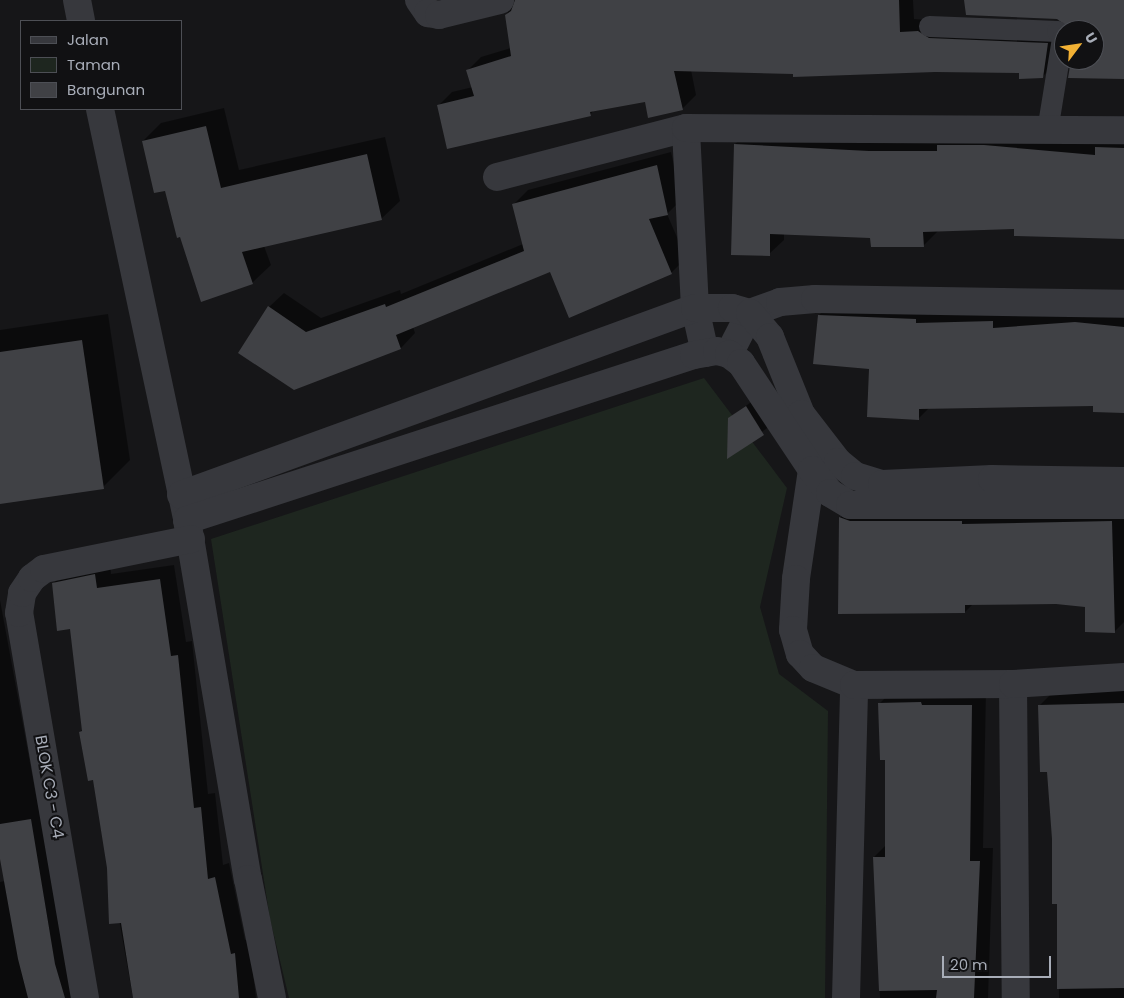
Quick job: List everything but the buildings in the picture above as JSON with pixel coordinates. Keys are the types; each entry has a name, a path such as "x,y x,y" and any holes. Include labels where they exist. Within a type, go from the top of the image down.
{"street":[{"path":"77,0 81,20"},
{"path":"419,0 428,12 438,15 500,0"},
{"path":"100,110 186,518 248,879 272,998"},
{"path":"686,128 695,308 717,353 741,363 830,494 850,505 1124,505"},
{"path":"497,176 686,128 1124,130"},
{"path":"186,518 717,353 750,313 780,302 815,299 1124,304"},
{"path":"186,518 695,308 732,308 750,313 770,337 801,414 838,462 854,476 882,484 992,479 1124,481"},
{"path":"812,470 796,579 793,630 800,654 813,668 854,685 1013,684 1124,677"},
{"name":"BLOK C3 - C4","path":"85,998 19,613 22,593 32,578 44,569 186,518"},
{"path":"1013,684 1016,998"},
{"path":"846,998 854,685"}],"lane":[{"path":"929,26 1057,30 1062,38 1047,131"}],"green space":[{"path":"704,378 787,488 760,607 779,674 828,711 825,998 289,998 270,919 211,539"}]}
